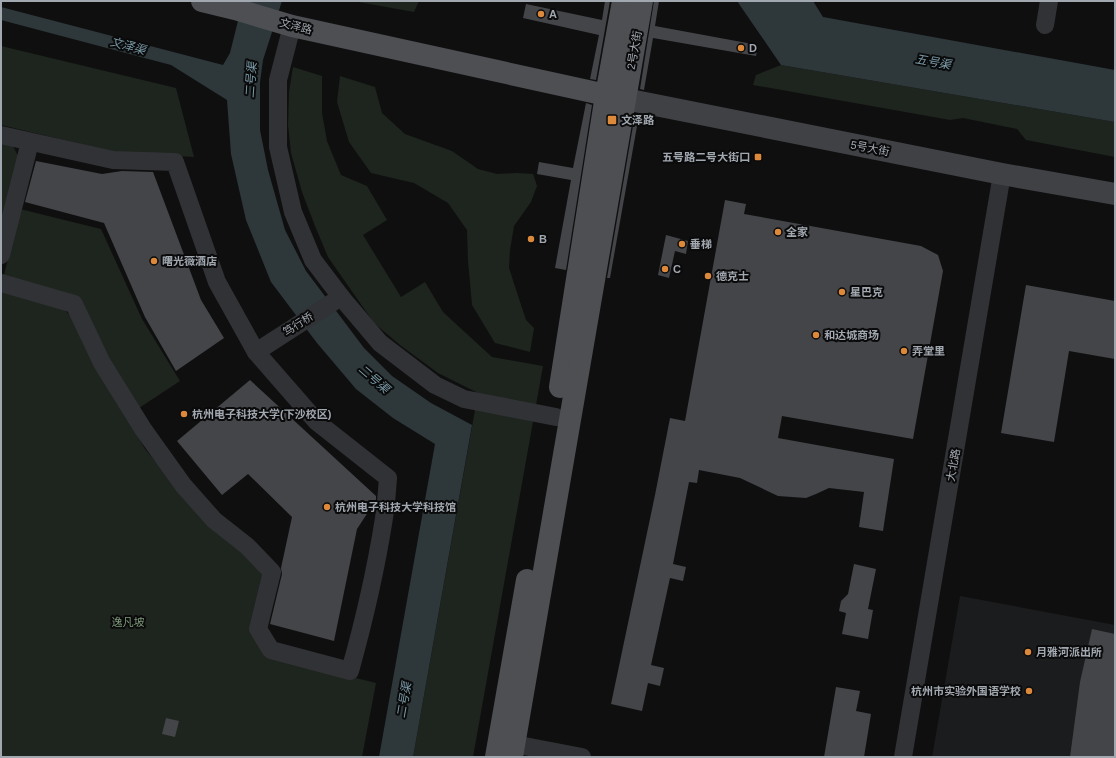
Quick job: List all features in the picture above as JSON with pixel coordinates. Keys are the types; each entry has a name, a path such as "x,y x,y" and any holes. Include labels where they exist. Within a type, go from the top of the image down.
{"main road":[{"name":"文泽路","path":"202,1 289,25 616,97"},
{"path":"505,750 616,97 623,1"},
{"name":"2号大街","path":"616,97 642,1"},
{"path":"505,750 556,417 616,97"},
{"name":"5号大街","path":"616,97 1002,174 1115,194"}],"street":[{"path":"1044,25 1049,1"},
{"path":"289,25 278,80 278,147 293,212 313,260 338,299 380,343 435,385 464,399 556,417"},
{"path":"1,135 113,160 175,162 217,282 256,352 317,422 388,478 384,517 358,643 350,671 271,650 258,629 272,572 247,546 214,520 183,485 143,429 102,363 74,304 1,283"},
{"path":"1,255 30,142"},
{"name":"大北路","path":"903,757 1002,174"},
{"name":"笃行桥","path":"256,352 338,299"},
{"path":"505,750 580,757"}],"shaded area":[{"name":"杭州市实验外国语学校","path":"960,596 1115,625 1115,757 932,757"}],"green space":[{"path":"353,1 419,1 414,12"},
{"path":"1,46 176,88 194,157 118,153 1,125"},
{"path":"781,65 1115,122 1115,157 1026,140 1017,129 963,118 950,120 753,85 756,75"},
{"path":"293,67 322,76 322,113 327,141 341,175 367,186 387,220 363,235 401,297 425,282 443,312 492,357 543,366 473,757 413,757 478,393 438,373 400,345 374,323 328,257 302,192 291,153 288,125 289,92"},
{"path":"340,76 375,87 382,113 405,134 452,151 478,169 497,174 533,174 537,186 531,202 514,226 509,268 526,320 534,328 530,352 495,343 472,305 467,230 448,203 414,183 371,173 349,142 337,102"},
{"path":"1,143 13,146 18,156 1,220"},
{"path":"20,209 101,229 142,319 180,381 139,408 113,366 81,301 4,275"},
{"name":"逸凡坡","path":"1,289 61,306 80,326 123,411 145,449 161,468 262,569 266,583 264,655 376,683 362,757 1,756"}],"water":[{"path":"243,1 282,1 263,60 260,82 260,130 268,170 285,230 306,271 364,348 392,376 431,403 472,425 413,757 379,757 435,444 393,418 356,389 317,343 271,282 246,220 231,154 227,100 171,65 1,20 1,7 223,65 230,53"},
{"name":"五号渠","path":"737,1 813,1 823,17 1115,70 1115,122 781,65"}],"building":[{"path":"605,1 610,1 596,80 590,79 599,35 523,18 526,4 602,20"},
{"path":"654,1 659,1 655,26 758,45 756,56 653,38 644,90 640,89"},
{"path":"586,103 592,105 566,270 555,268 571,180 537,174 539,162 573,168"},
{"path":"635,114 639,115 610,278 607,278"},
{"name":"曙光薇酒店","path":"36,161 102,174 122,171 153,172 201,300 224,338 176,371 145,317 104,223 25,202"},
{"name":"和达城商场","path":"725,200 746,204 744,214 921,246 938,255 943,271 913,439 782,416 778,438 894,459 883,531 859,527 864,492 829,488 806,498 778,496 740,478 699,470 697,483 689,482 673,564 686,567 683,581 670,578 651,665 664,668 660,686 648,683 642,711 611,704 670,418 685,421"},
{"path":"666,235 688,241 686,254 675,251 669,278 658,275"},
{"path":"1026,285 1115,301 1115,359 1069,351 1054,442 1001,433"},
{"name":"杭州电子科技大学科技馆","path":"250,380 376,496 376,500 357,529 334,641 270,624 282,574 281,568 292,517 248,474 222,495 177,441"},
{"path":"854,564 876,569 868,609 873,610 868,639 842,634 846,613 839,611 841,601 848,594"},
{"path":"1092,629 1115,634 1115,757 1070,757 1080,682"},
{"path":"836,687 860,691 856,711 871,714 864,757 824,757"},
{"path":"166,718 179,721 175,737 162,734"}],"place":[{"name":"A","path":"541,14"},
{"name":"D","path":"741,48"},
{"name":"文泽路","path":"612,120"},
{"name":"五号路二号大街口","path":"758,157"},
{"name":"全家","path":"778,232"},
{"name":"B","path":"531,239"},
{"name":"垂梯","path":"682,244"},
{"name":"曙光薇酒店","path":"154,261"},
{"name":"C","path":"665,269"},
{"name":"德克士","path":"708,276"},
{"name":"星巴克","path":"842,292"},
{"name":"和达城商场","path":"816,335"},
{"name":"弄堂里","path":"904,351"},
{"name":"杭州电子科技大学(下沙校区)","path":"184,414"},
{"name":"杭州电子科技大学科技馆","path":"327,507"},
{"name":"月雅河派出所","path":"1028,652"},
{"name":"杭州市实验外国语学校","path":"1029,691"}],"water label":[{"name":"文泽渠","path":"128,46"},
{"name":"二号渠","path":"251,80"},
{"name":"二号渠","path":"374,379"},
{"name":"二号渠","path":"404,700"}]}
